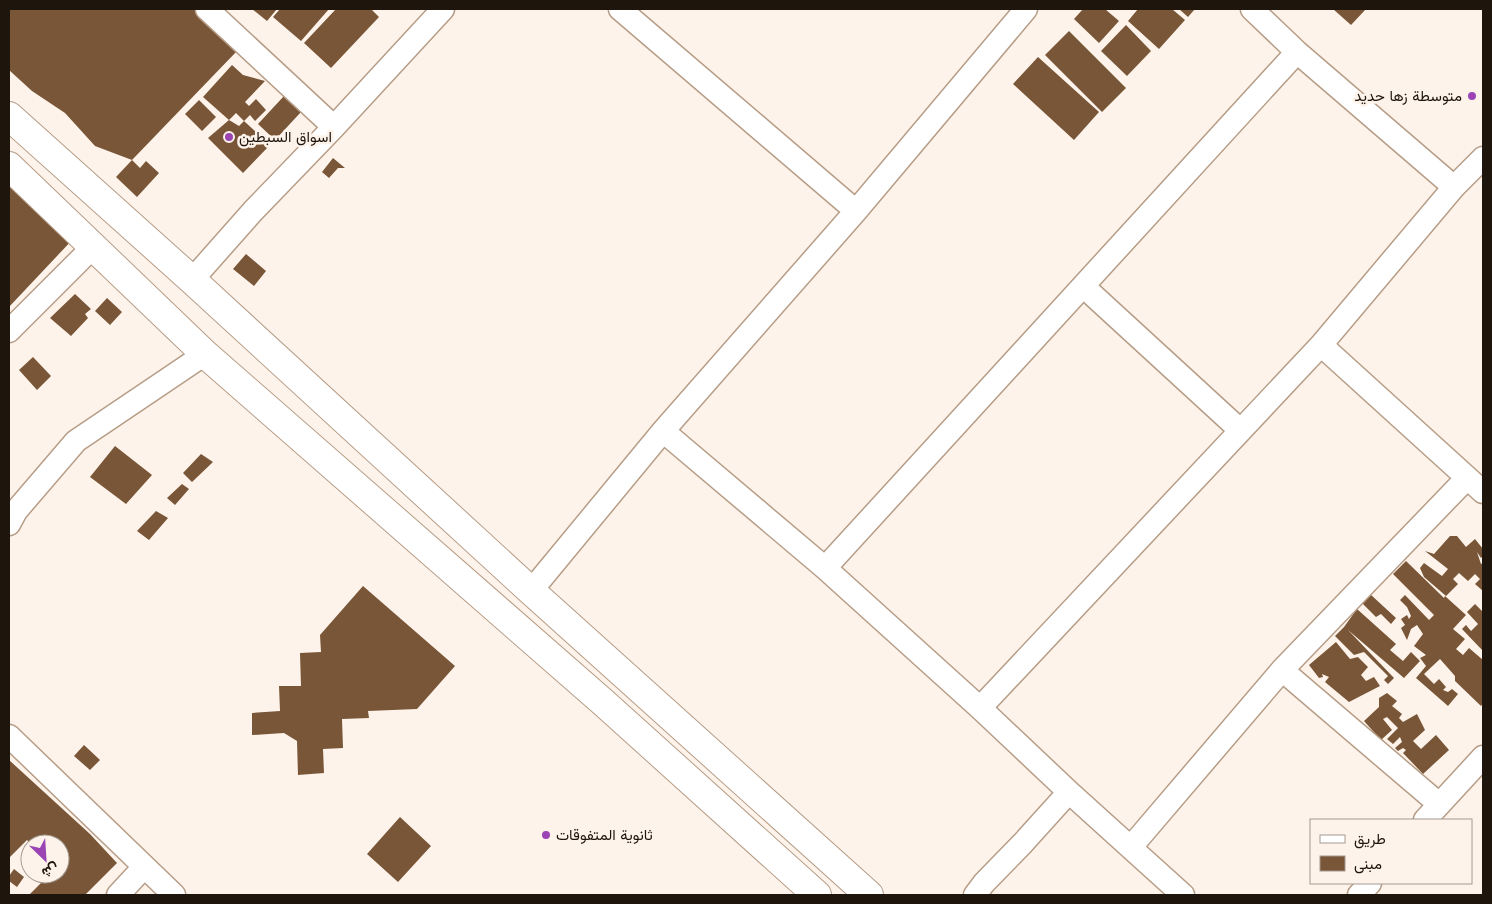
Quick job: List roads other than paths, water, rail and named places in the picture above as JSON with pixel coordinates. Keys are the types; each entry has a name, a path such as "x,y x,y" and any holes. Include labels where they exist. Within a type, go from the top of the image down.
{"street":[{"path":"207,9 334,127"},
{"path":"192,280 253,210 334,127 443,9"},
{"path":"620,9 856,212"},
{"path":"531,591 663,431 856,212 1026,9"},
{"path":"1252,9 1297,52 1454,187"},
{"path":"825,568 1297,52"},
{"path":"9,116 192,280 531,591 869,895"},
{"path":"980,708 1321,345 1454,187 1483,158"},
{"path":"9,166 205,354 604,703 817,895"},
{"path":"9,331 94,246"},
{"path":"1082,286 1240,430"},
{"path":"1131,847 1282,670 1475,485 1321,345"},
{"path":"9,524 16,511 76,442 205,354"},
{"path":"663,431 825,568 1183,895"},
{"path":"1282,670 1432,812 1483,757"},
{"path":"9,736 174,895"},
{"path":"975,895 1069,792"},
{"path":"118,895 144,867"},
{"path":"1360,895 1369,884"}],"place":[{"name":"متوسطة زها حديد","path":"1472,96"},
{"name":"اسواق السبطين","path":"229,137"},
{"name":"ثانوية المتفوقات","path":"546,835"}]}
